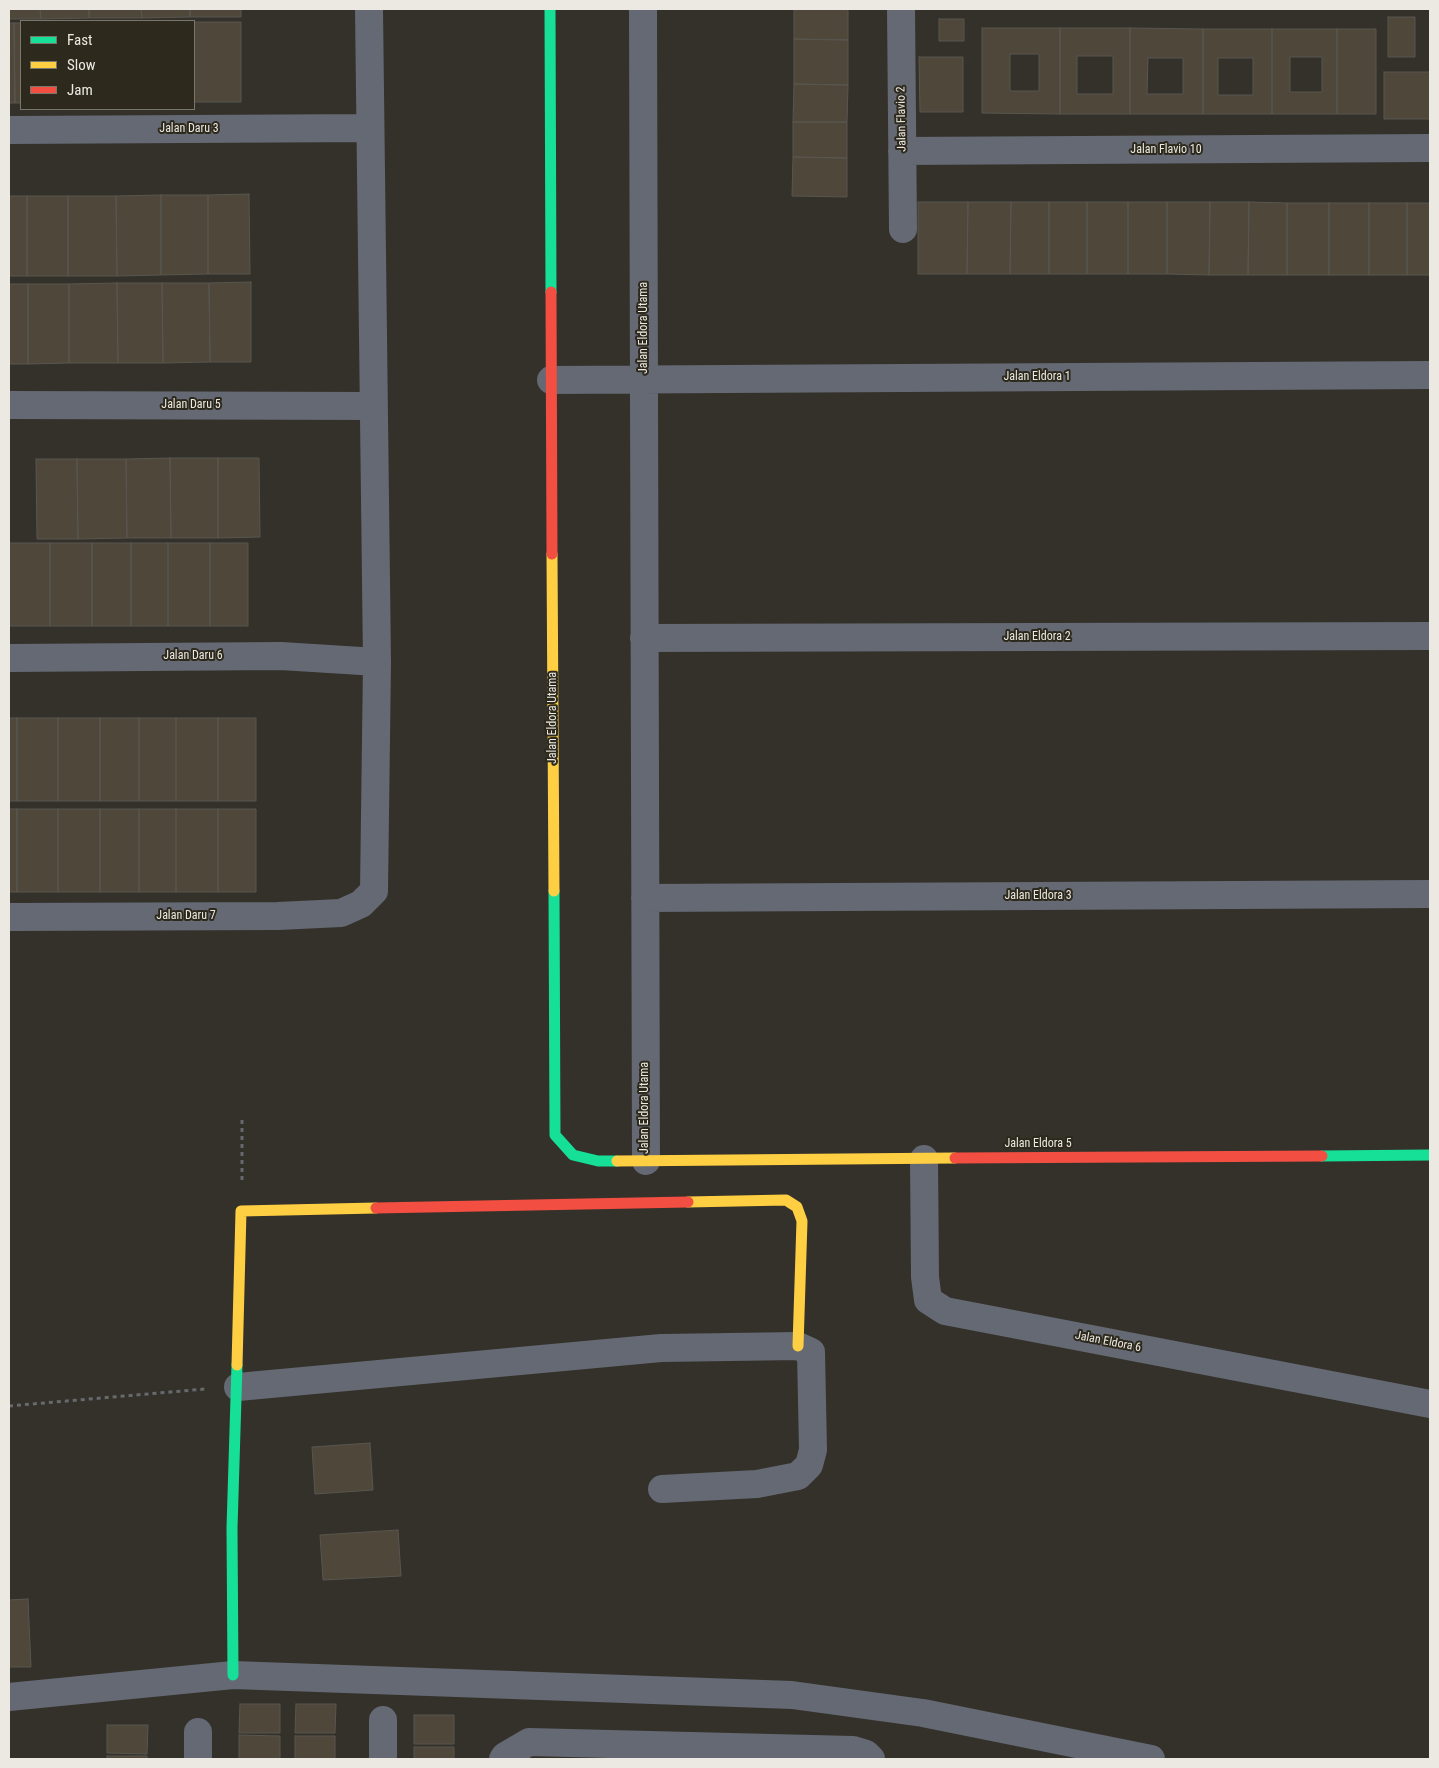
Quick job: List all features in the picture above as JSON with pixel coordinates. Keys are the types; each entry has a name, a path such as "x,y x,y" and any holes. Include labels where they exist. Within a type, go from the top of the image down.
{"street":[{"path":"369,9 372,406 377,662"},
{"name":"Jalan Eldora Utama","path":"550,9 555,1135 573,1155 598,1161 646,1161 643,9"},
{"name":"Jalan Flavio 2","path":"901,9 903,229"},
{"name":"Jalan Daru 3","path":"9,130 370,128"},
{"name":"Jalan Flavio 10","path":"902,152 1430,148"},
{"name":"Jalan Eldora 1","path":"551,380 1430,375"},
{"name":"Jalan Daru 5","path":"9,405 372,406"},
{"name":"Jalan Eldora 2","path":"644,638 1430,636"},
{"name":"Jalan Daru 6","path":"9,658 281,656 377,662"},
{"name":"Jalan Daru 7","path":"9,917 278,916 341,913 361,904 374,891 377,662"},
{"name":"Jalan Eldora 3","path":"645,898 1430,894"},
{"name":"Jalan Eldora 5","path":"646,1161 1430,1155"},
{"name":"Jalan Eldora 6","path":"924,1159 928,1300 945,1312 1430,1404"},
{"path":"233,1675 232,1528 238,1386 242,1211 786,1200 797,1207 802,1221 798,1346"},
{"path":"238,1386 661,1348 798,1346 811,1352 813,1450 809,1465 798,1476 756,1484 662,1488"},
{"path":"9,1697 233,1675 792,1695 923,1713 1151,1759"},
{"path":"383,1720 383,1759"},
{"path":"198,1732 198,1759"},
{"path":"503,1759 528,1742 853,1750 866,1754 871,1759"}],"path":[{"path":"242,1116 242,1211"},
{"path":"9,1406 238,1386"}],"building":[{"path":"9,9 40,9 41,19 9,19"},
{"path":"40,9 89,9 89,18 41,19"},
{"path":"89,9 141,9 142,18 89,18"},
{"path":"141,9 190,9 190,17 142,18"},
{"path":"190,9 241,9 241,17 190,17"},
{"path":"794,9 848,9 848,40 794,39"},
{"path":"1388,17 1415,17 1415,57 1388,57"},
{"path":"939,19 964,19 964,41 939,41"},
{"path":"195,22 241,22 241,102 195,102"},
{"path":"9,23 14,23 15,103 9,103"},
{"path":"14,23 20,23 20,103 15,103"},
{"path":"982,28 1060,28 1060,114 982,113","holes":["1010,54 1039,54 1039,91 1010,91"]},
{"path":"1060,28 1130,28 1130,114 1060,114","holes":["1077,56 1113,56 1113,94 1077,94"]},
{"path":"1130,28 1203,29 1203,114 1130,114","holes":["1148,58 1183,58 1183,94 1147,94"]},
{"path":"1203,29 1272,29 1272,114 1203,114","holes":["1218,58 1253,58 1253,95 1218,95"]},
{"path":"1272,29 1337,29 1337,114 1272,114","holes":["1290,57 1322,57 1322,92 1290,92"]},
{"path":"1337,29 1376,29 1376,114 1337,114"},
{"path":"794,39 848,40 848,85 794,84"},
{"path":"919,57 963,57 963,112 920,112"},
{"path":"1384,72 1430,72 1430,119 1384,119"},
{"path":"794,84 848,85 847,122 793,122"},
{"path":"793,122 847,122 847,158 793,157"},
{"path":"793,157 847,158 847,197 792,196"},
{"path":"249,194 250,274 208,274 208,195"},
{"path":"161,195 208,195 208,274 161,275"},
{"path":"161,195 161,275 117,276 116,196"},
{"path":"9,196 27,196 27,276 9,276"},
{"path":"27,196 68,196 68,276 27,276"},
{"path":"68,196 116,196 117,276 68,276"},
{"path":"918,202 968,202 967,274 918,274"},
{"path":"968,202 1011,202 1010,274 967,274"},
{"path":"1011,202 1049,202 1049,274 1010,274"},
{"path":"1049,202 1087,202 1087,274 1049,274"},
{"path":"1087,202 1128,202 1128,274 1087,274"},
{"path":"1128,202 1167,202 1167,274 1128,274"},
{"path":"1167,202 1210,202 1209,275 1167,274"},
{"path":"1210,202 1249,202 1248,275 1209,275"},
{"path":"1249,202 1287,203 1287,275 1248,275"},
{"path":"1287,203 1329,203 1329,275 1287,275"},
{"path":"1329,203 1369,203 1369,275 1329,275"},
{"path":"1369,203 1407,203 1407,275 1369,275"},
{"path":"1407,203 1430,203 1430,275 1407,275"},
{"path":"251,282 251,362 210,362 209,283"},
{"path":"117,283 162,283 163,363 118,363"},
{"path":"117,283 118,363 69,363 69,284"},
{"path":"162,283 209,283 210,362 163,363"},
{"path":"9,284 28,284 28,364 9,364"},
{"path":"28,284 69,284 69,363 28,364"},
{"path":"170,458 218,458 218,538 171,538"},
{"path":"170,458 171,538 127,538 126,459"},
{"path":"218,458 259,458 260,537 218,538"},
{"path":"36,459 77,459 78,539 37,539"},
{"path":"77,459 126,459 127,538 78,539"},
{"path":"9,543 50,543 50,626 9,626"},
{"path":"50,543 92,543 92,626 50,626"},
{"path":"92,543 131,543 131,626 92,626"},
{"path":"131,543 168,543 168,626 131,626"},
{"path":"168,543 210,543 210,626 168,626"},
{"path":"210,543 248,543 248,626 210,626"},
{"path":"9,718 17,718 17,801 9,801"},
{"path":"17,718 58,718 58,801 17,801"},
{"path":"58,718 100,718 100,801 58,801"},
{"path":"100,718 139,718 139,801 100,801"},
{"path":"139,718 176,718 176,801 139,801"},
{"path":"176,718 218,718 218,801 176,801"},
{"path":"218,718 256,718 256,801 218,801"},
{"path":"9,809 17,809 17,892 9,892"},
{"path":"17,809 58,809 58,892 17,892"},
{"path":"58,809 100,809 100,892 58,892"},
{"path":"100,809 139,809 139,892 100,892"},
{"path":"139,809 176,809 176,892 139,892"},
{"path":"176,809 218,809 218,892 176,892"},
{"path":"218,809 256,809 256,892 218,892"},
{"path":"370,1443 373,1490 315,1494 312,1447"},
{"path":"398,1530 401,1576 323,1580 320,1535"},
{"path":"28,1599 31,1667 9,1667 9,1600"},
{"path":"240,1704 280,1704 280,1733 239,1733"},
{"path":"296,1704 336,1704 335,1733 295,1733"},
{"path":"414,1715 454,1715 454,1744 414,1744"},
{"path":"107,1725 148,1725 147,1754 107,1753"},
{"path":"239,1735 280,1736 280,1759 239,1759"},
{"path":"295,1736 335,1736 335,1759 295,1759"},
{"path":"414,1747 454,1747 454,1759 414,1759"},
{"path":"107,1756 147,1756 147,1759 107,1759"}],"traffic: fast":[{"path":"550,9 551,292"},
{"path":"554,891 555,1135 573,1155 598,1161 617,1161"},
{"path":"1322,1156 1430,1155"},
{"path":"233,1675 232,1528 237,1365"}],"traffic: slow":[{"path":"552,554 554,891"},
{"path":"617,1161 955,1158"},
{"path":"688,1202 786,1200 797,1207 802,1221 798,1346"},
{"path":"237,1365 241,1211 376,1208"}],"traffic: jam":[{"path":"551,292 552,554"},
{"path":"955,1158 1322,1156"},
{"path":"376,1208 688,1202"}]}
